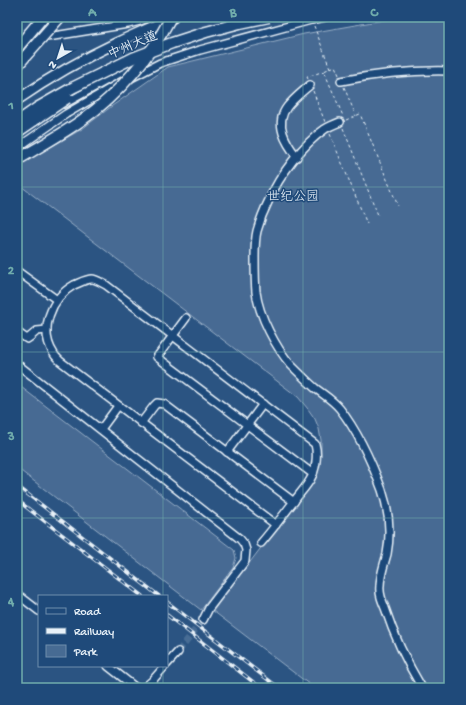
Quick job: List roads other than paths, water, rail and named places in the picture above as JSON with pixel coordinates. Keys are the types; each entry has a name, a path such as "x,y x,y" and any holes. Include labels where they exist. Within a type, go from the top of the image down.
{"highway":[{"path":"17,48 43,17"},
{"path":"17,66 60,17"},
{"path":"17,160 83,119 110,96 146,56 163,32 171,17"},
{"name":"中州大道","path":"17,122 74,87 133,58 206,32 269,17"},
{"path":"17,131 100,75"}],"main road":[{"name":"中州大道","path":"17,100 39,85 117,42 176,17"}],"street":[{"path":"17,41 128,24 152,17"},
{"path":"17,148 66,114 115,86 160,63 200,50 325,17"},
{"path":"17,131 136,64 160,63"},
{"path":"341,81 364,76 413,71 449,71"},
{"path":"297,157 285,138 282,130 282,119 287,107 310,85"},
{"path":"340,122 328,128 312,140 286,170 275,187 259,225 256,237 255,282 258,299 264,318 280,350 292,366 330,399 340,410 356,435 377,477 385,500 390,532 389,544 380,585 380,593 394,632 422,688"},
{"path":"17,271 57,300"},
{"path":"261,544 276,525 294,502 311,480 317,455 316,444 106,285 93,279 72,286 65,292 53,306 48,320 46,333 53,354 118,406 276,525"},
{"path":"186,318 157,356 313,474"},
{"path":"17,332 28,339 37,331 47,330"},
{"path":"17,364 240,539 244,544 246,550 245,561 209,608 203,620"},
{"path":"141,423 157,403 164,404 294,502"},
{"path":"227,452 263,404"},
{"path":"101,429 118,406"},
{"path":"17,594 38,610"},
{"path":"168,663 178,652"},
{"path":"109,667 136,688 142,688 152,681 164,667"}],"tunnel":[{"path":"178,652 203,620"}],"railway":[{"path":"17,486 158,595"},
{"path":"17,500 141,595"},
{"path":"168,603 279,688"},
{"path":"168,616 261,688"}],"park label":[{"name":"世纪公园","path":"293,197"}]}
